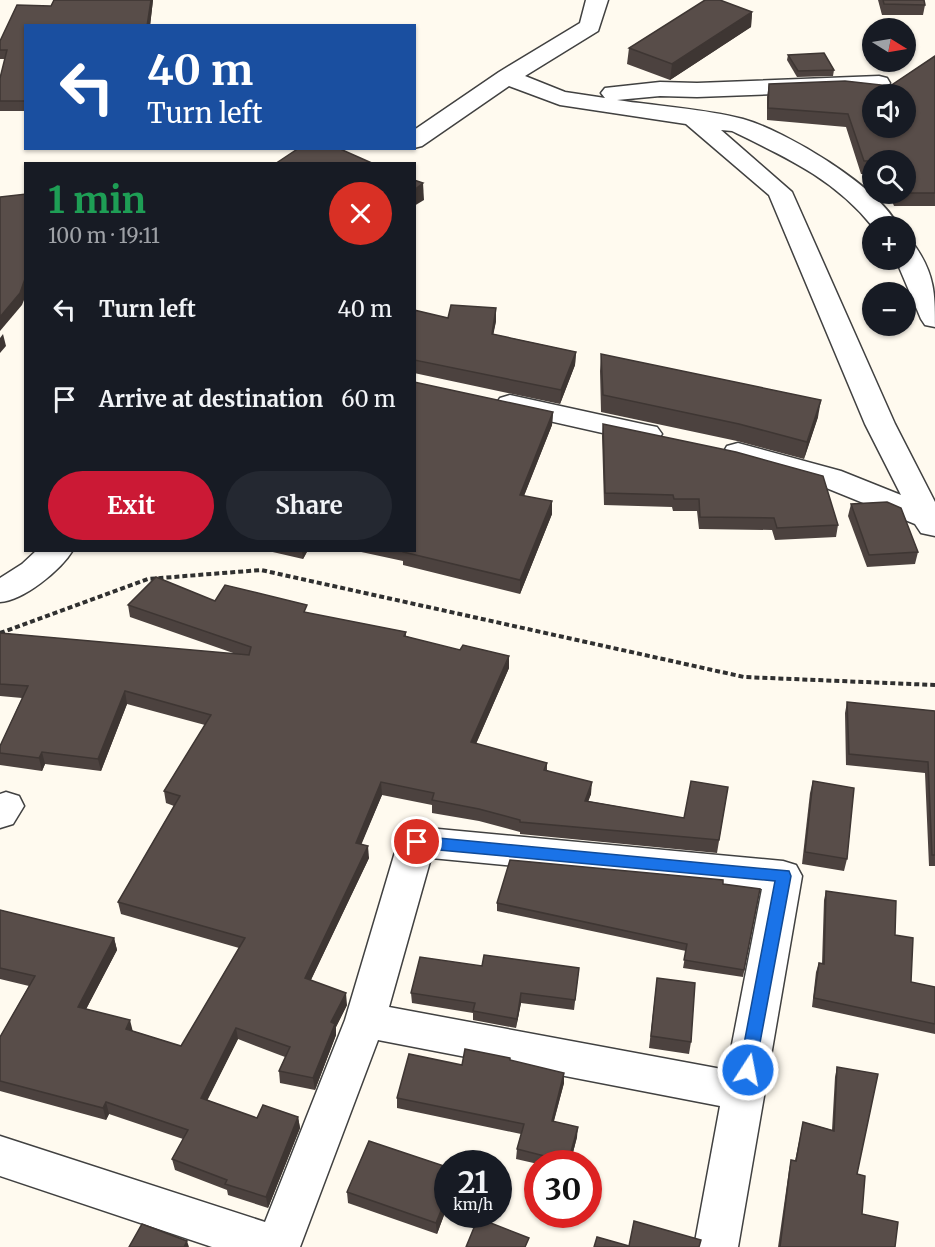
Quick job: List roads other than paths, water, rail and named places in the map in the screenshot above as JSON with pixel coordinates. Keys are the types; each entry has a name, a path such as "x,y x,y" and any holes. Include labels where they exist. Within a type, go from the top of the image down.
{"street":[{"path":"416,140 507,77 590,26 597,0"},
{"path":"507,77 560,98 738,126 811,160 868,204 878,216"},
{"path":"560,98 660,89 696,90 879,83"},
{"path":"693,118 780,192 880,424 931,524"},
{"path":"914,270 935,319"},
{"path":"483,398 678,440"},
{"path":"713,448 830,478 931,524"},
{"path":"0,591 4,591 33,572 55,552"},
{"path":"0,1156 277,1247 365,1020 417,842 783,876 716,1247"},
{"path":"365,1020 744,1092"}]}
